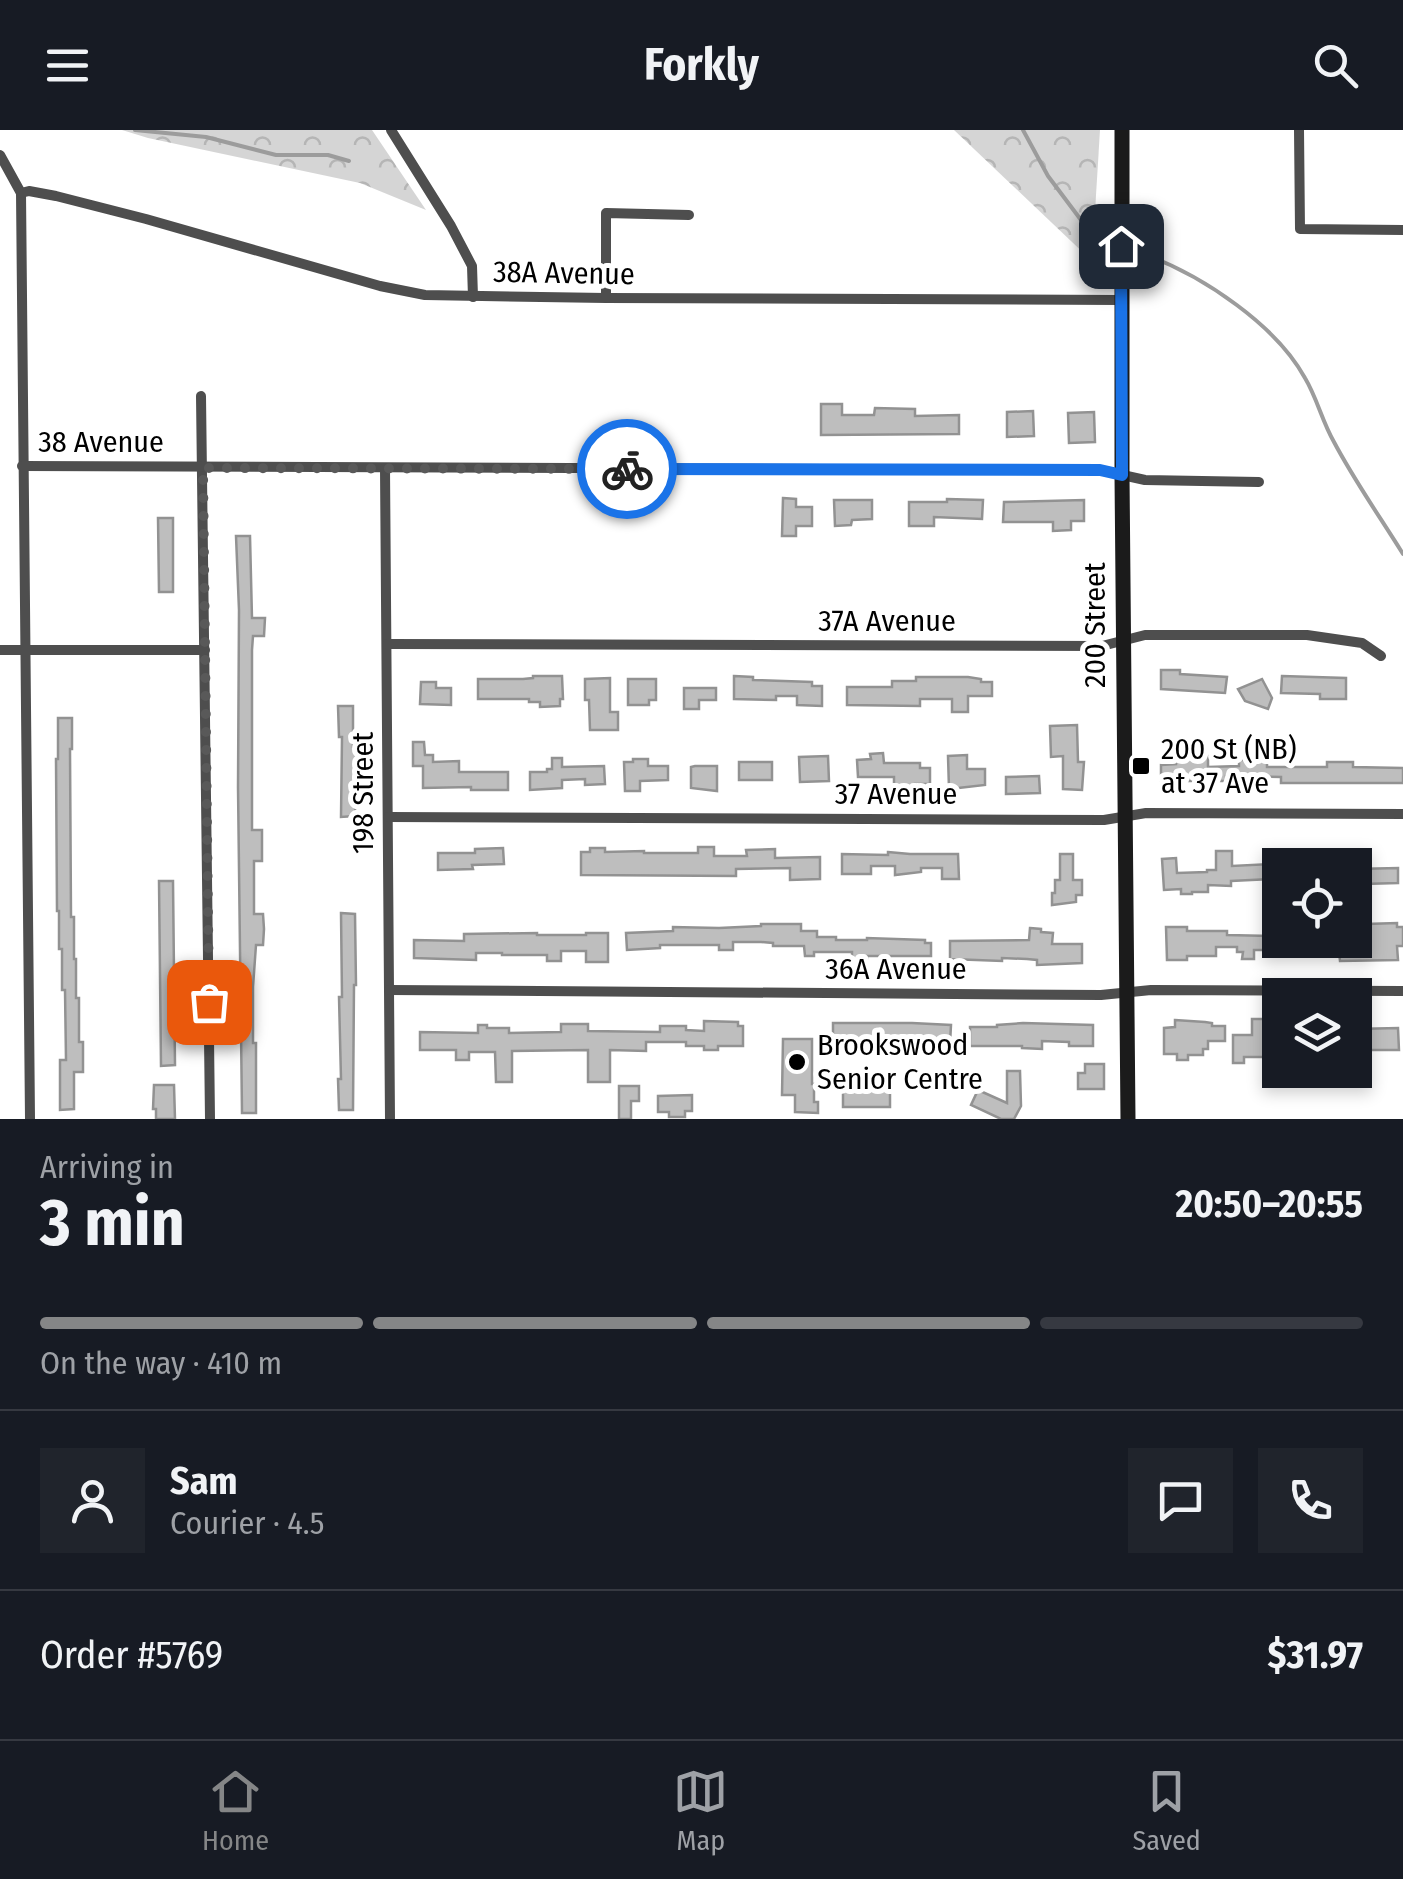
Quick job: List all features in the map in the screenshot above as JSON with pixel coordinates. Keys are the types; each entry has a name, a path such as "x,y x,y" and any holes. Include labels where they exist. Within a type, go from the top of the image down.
{"main road":[{"name":"200 Street","path":"1122,130 1128,1119"}],"street":[{"path":"391,130 472,266 473,297"},
{"path":"1299,130 1300,229 1403,230"},
{"path":"0,155 21,193 30,1119"},
{"name":"38A Avenue","path":"21,193 56,196 146,219 424,296 1121,300"},
{"path":"606,298 606,213 690,215"},
{"path":"201,396 210,1119"},
{"name":"38 Avenue","path":"22,466 1100,470 1145,480 1259,482"},
{"name":"198 Street","path":"384,468 390,1119"},
{"name":"37A Avenue","path":"387,644 1102,646 1144,635 1307,635 1362,642 1381,656"},
{"path":"0,650 205,650"},
{"name":"37 Avenue","path":"388,817 1104,820 1146,813 1403,814"},
{"name":"36A Avenue","path":"389,990 1403,992"}],"green space":[{"path":"122,130 372,130 426,210 360,183"},
{"path":"954,130 1100,130 1092,261"}],"building":[{"path":"821,404 842,404 842,415 874,415 875,408 915,409 915,416 959,415 959,434 821,435"},
{"path":"1033,411 1034,436 1007,437 1007,412"},
{"path":"1094,412 1095,442 1069,443 1068,413"},
{"path":"783,498 796,499 796,507 812,507 812,526 796,526 796,536 782,536"},
{"path":"834,500 872,500 872,519 835,526"},
{"path":"983,500 982,519 934,517 934,526 909,526 909,502"},
{"path":"1084,500 1084,521 1071,521 1071,530 1053,531 1053,522 1003,522 1004,502"},
{"path":"158,518 173,518 173,592 159,592"},
{"path":"236,536 250,536 252,618 265,618 264,636 253,636 252,650 252,830 262,830 262,861 254,861 254,914 263,914 264,929 263,945 256,945 253,987 256,1113 242,1113"},
{"path":"1161,670 1227,677 1225,693 1161,689"},
{"path":"562,676 560,706 540,707 540,702 529,699 478,699 478,679"},
{"path":"734,676 812,682 812,686 822,686 822,706 797,705 797,696 734,699"},
{"path":"1282,676 1346,678 1346,699 1281,693"},
{"path":"916,677 981,679 992,682 992,696 968,696 968,712 952,712 952,699 920,699 920,706 847,705 847,687 892,687 892,681 916,681"},
{"path":"610,678 610,712 618,712 618,730 590,730 585,679"},
{"path":"628,679 656,679 656,700 649,700 649,705 628,705"},
{"path":"1262,679 1272,698 1268,709 1245,701 1238,689"},
{"path":"421,682 451,688 451,705 420,704"},
{"path":"684,688 716,688 716,700 699,700 699,709 684,709"},
{"path":"338,706 353,706 355,816 341,817 342,737"},
{"path":"58,718 72,718 71,917 79,1042 83,1042 83,1072 74,1072 74,1109 60,1110 60,1060 66,1060 65,990 57,911"},
{"path":"1077,725 1078,762 1084,762 1082,790 1063,789 1063,756 1051,757 1050,726"},
{"path":"413,742 424,742 425,755 433,755 433,762 459,761 459,772 508,772 508,790 423,788 423,766 413,766"},
{"path":"1176,752 1208,756 1208,767 1239,766 1239,760 1267,760 1267,767 1327,767 1327,762 1353,762 1353,767 1403,768 1403,783 1281,783 1281,777 1226,776 1226,781 1161,781 1161,765 1176,764"},
{"path":"883,753 884,763 920,763 920,768 930,768 930,784 915,784 915,793 894,792 894,777 858,777 857,760"},
{"path":"967,755 967,769 985,769 985,785 949,789 948,756"},
{"path":"828,756 829,781 800,782 799,757"},
{"path":"552,758 562,758 562,767 604,766 605,784 585,785 585,779 562,780 562,788 530,790 530,772 552,769"},
{"path":"648,759 648,766 668,766 668,780 640,781 640,791 625,791 624,762"},
{"path":"739,762 772,762 772,780 739,780"},
{"path":"717,766 717,791 691,788 691,767"},
{"path":"1039,776 1040,793 1006,794 1006,777"},
{"path":"698,847 714,847 714,856 747,856 746,850 775,849 775,858 820,857 820,879 790,880 790,868 736,869 736,876 581,875 581,852 590,852 590,848 605,848 605,852 698,853"},
{"path":"503,848 504,864 438,870 438,853"},
{"path":"1216,851 1232,851 1232,866 1262,864 1262,879 1231,881 1231,886 1208,885 1208,892 1192,894 1181,894 1181,889 1164,890 1162,859 1176,858 1177,873 1216,870"},
{"path":"842,854 958,854 959,879 942,879 942,868 921,868 921,872 895,875 895,866 871,866 871,874 842,874"},
{"path":"1060,854 1073,854 1073,880 1082,880 1082,895 1076,895 1076,902 1052,905 1055,880 1060,880"},
{"path":"1398,868 1398,883 1372,884 1372,869"},
{"path":"159,881 173,881 175,1065 161,1066"},
{"path":"341,913 355,914 353,1110 339,1110"},
{"path":"1397,923 1397,927 1403,927 1403,946 1397,946 1398,960 1340,961 1340,958 1372,958 1372,924"},
{"path":"801,924 801,931 817,931 817,937 836,940 925,940 931,943 931,956 867,956 867,960 852,960 852,952 814,952 814,956 805,956 804,946 761,942 733,942 733,950 719,950 719,945 660,945 627,950 626,933"},
{"path":"1166,927 1262,936 1262,950 1254,950 1254,959 1242,959 1243,952 1237,952 1237,947 1216,947 1216,956 1167,960"},
{"path":"1030,928 1053,933 1052,944 1082,944 1082,963 1037,965 1037,960 1027,959 950,959 950,941 1029,940"},
{"path":"608,933 608,962 586,962 586,951 561,951 561,961 547,961 547,955 502,953 476,953 476,960 414,958 414,940 464,941 464,934"},
{"path":"1252,1019 1262,1019 1262,1057 1244,1057 1244,1063 1233,1063 1233,1035 1252,1035"},
{"path":"1175,1020 1225,1026 1225,1041 1208,1041 1203,1055 1177,1060 1177,1054 1164,1054 1164,1028 1175,1027"},
{"path":"704,1021 738,1022 738,1026 743,1026 743,1046 704,1050 704,1046 686,1046 686,1042 646,1042 646,1051 610,1050 610,1082 588,1082 588,1050 512,1051 512,1082 496,1082 495,1052 469,1052 469,1060 456,1060 456,1050 420,1050 420,1032 478,1033 478,1025 509,1028 509,1033 561,1032 561,1024 588,1024 588,1031 660,1032 660,1026 704,1031"},
{"path":"833,1023 951,1025 950,1044 860,1040 833,1043"},
{"path":"1023,1023 1093,1025 1093,1046 1042,1041 1042,1049 970,1046 970,1027"},
{"path":"1398,1028 1399,1050 1372,1050 1372,1029"},
{"name":"Brookswood Senior Centre","path":"783,1039 812,1039 812,1084 818,1113 795,1112 795,1095 782,1095"},
{"path":"1085,1064 1104,1064 1104,1089 1078,1089 1078,1073 1085,1073"},
{"path":"1007,1071 1020,1071 1021,1106 1014,1119 1001,1119 971,1105 978,1090 1007,1103"},
{"path":"843,1079 864,1079 864,1088 890,1088 890,1107 843,1107"},
{"path":"154,1085 174,1085 175,1119 156,1119"},
{"path":"619,1086 639,1086 639,1101 631,1101 631,1119 619,1119"},
{"path":"692,1095 692,1111 685,1111 685,1117 658,1112 658,1096"}],"waterway":[{"path":"135,130 206,137 276,155 328,155 349,161"},
{"path":"1023,130 1048,176 1087,228"},
{"path":"1149,256 1192,276 1237,305 1292,358 1342,456 1403,554"}],"way so far":[{"path":"209,1002 203,468 627,469"}],"place":[{"name":"200 St (NB) at 37 Ave","path":"1141,766"},
{"name":"Brookswood Senior Centre","path":"797,1062"}],"route":[{"path":"627,469 1100,470 1122,475 1121,246"}]}
